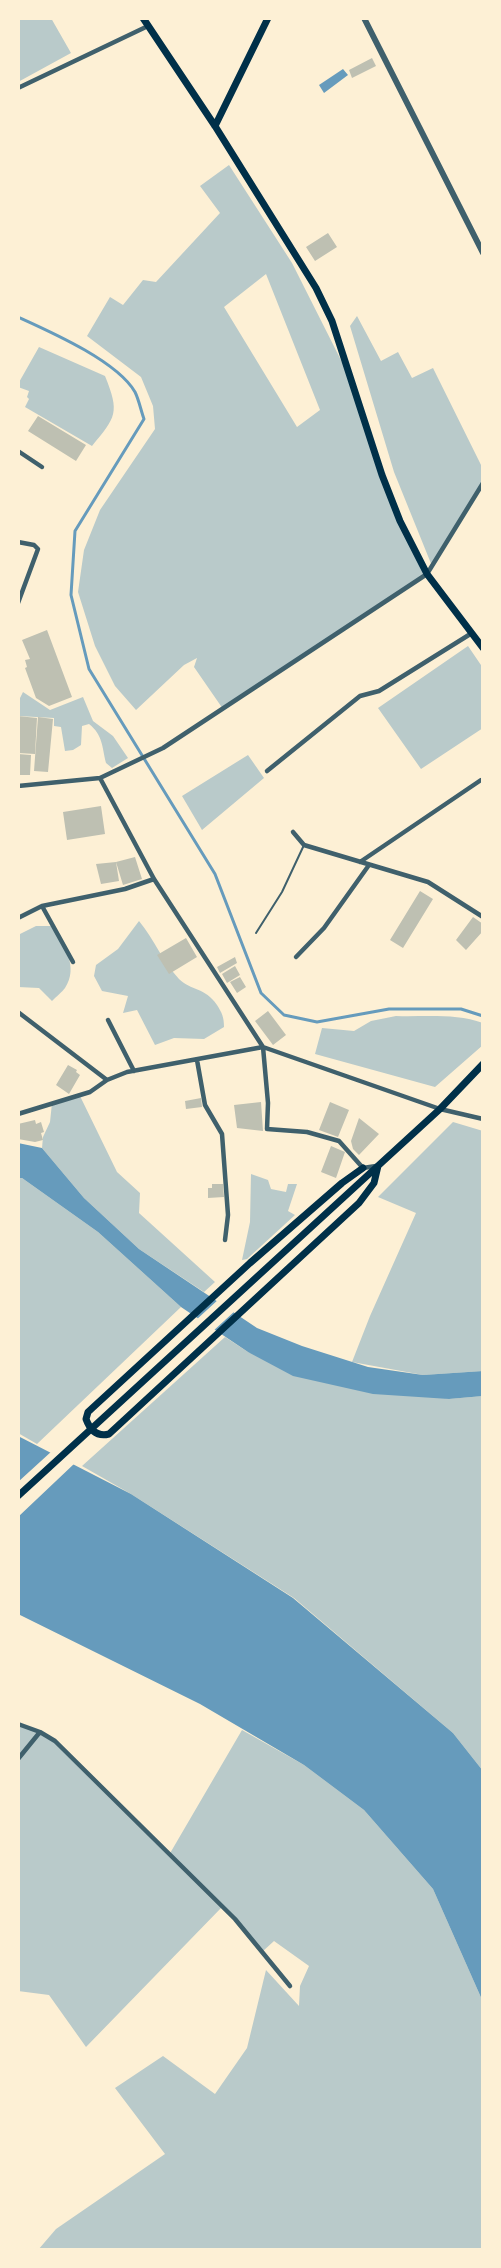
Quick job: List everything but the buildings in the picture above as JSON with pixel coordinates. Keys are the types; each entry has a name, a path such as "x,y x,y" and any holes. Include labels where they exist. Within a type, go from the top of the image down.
{"main road":[{"path":"143,18 215,126 316,288 332,321 382,475 400,521 427,574 483,648"},
{"path":"215,126 268,18"},
{"path":"18,1496 440,1109 483,1064"},
{"path":"363,1168 342,1183 216,1294 88,1412 86,1419 92,1430 103,1436 109,1434 212,1339 359,1203 374,1183 378,1166"}],"street":[{"path":"364,18 483,253"},
{"path":"18,88 148,26"},
{"path":"18,451 42,467"},
{"path":"18,786 100,778 163,748 427,574 483,483"},
{"path":"18,542 38,549 18,603"},
{"path":"267,771 360,696 379,691 472,633"},
{"path":"100,778 154,879 263,1047 268,1103 267,1129 307,1132 339,1141 363,1168 378,1166"},
{"path":"360,862 481,780"},
{"path":"293,832 304,845 428,882 483,917"},
{"path":"296,957 324,928 369,865"},
{"path":"18,918 42,906 125,889 154,879"},
{"path":"42,906 73,962"},
{"path":"18,1012 107,1080"},
{"path":"108,1020 134,1071"},
{"path":"18,1114 90,1092 116,1075 263,1047 440,1109 483,1119"},
{"path":"196,1060 206,1105 222,1134 228,1215 225,1240"},
{"path":"18,1725 40,1732 55,1741 235,1919 290,1986"},
{"path":"18,1759 40,1732"}],"lane":[{"path":"256,933 282,892 304,845"}],"shaded area":[{"path":"18,18 51,18 71,53 18,82"},
{"path":"229,165 292,263 354,386 400,521 427,574 223,709 194,667 197,658 184,665 136,710 115,686 95,646 78,592 84,550 100,510 155,429 153,406 141,377 87,336 110,297 123,305 143,280 156,282 220,213 200,186","holes":["266,274 320,410 297,427 224,307"]},
{"path":"357,316 381,361 398,352 412,378 433,368 483,469 483,483 432,566 394,472 350,326"},
{"path":"39,347 105,376 113,398 113,414 111,421 92,446 25,407 29,399 27,397 29,391 18,387 18,384"},
{"path":"468,646 483,668 483,728 421,769 378,708"},
{"path":"23,692 50,710 83,697 93,721 113,736 128,758 112,768 106,763 99,737 89,724 82,726 81,745 73,750 65,751 61,727 54,726 54,718 18,716 18,702"},
{"path":"248,755 264,778 202,830 182,796"},
{"path":"139,921 179,979 208,995 217,1005 224,1020 224,1027 204,1039 174,1038 155,1045 137,1010 123,1013 128,996 102,991 94,976 96,965 118,949"},
{"path":"36,926 53,926 65,948 70,964 69,980 65,988 52,1001 39,988 18,987 18,935"},
{"path":"396,1016 451,1017 483,1023 483,1045 435,1087 315,1054 322,1028 354,1031 371,1021"},
{"path":"80,1096 117,1172 140,1193 139,1213 215,1282 204,1292 139,1249 84,1198 42,1148 43,1137 50,1122 52,1103"},
{"path":"453,1122 483,1131 483,1371 423,1375 352,1362 416,1213 378,1197"},
{"path":"251,1174 268,1180 271,1189 286,1192 288,1184 297,1184 288,1211 295,1215 247,1259 242,1260 250,1222"},
{"path":"18,1178 22,1178 98,1232 181,1307 37,1444 18,1433"},
{"path":"225,1337 248,1352 449,1399 483,1396 483,1771 453,1733 294,1598 131,1494 82,1466"},
{"path":"18,1724 55,1741 169,1855 242,1730 304,1765 364,1810 433,1889 483,2002 483,2250 38,2250 56,2229 165,2154 115,2088 163,2056 215,2094 247,2048 266,1970 299,2006 300,1986 309,1966 274,1941 262,1952 222,1907 86,2047 49,1995 18,1991"}],"water":[{"path":"343,69 348,75 324,93 319,85"},
{"path":"18,1143 42,1148 84,1198 139,1249 257,1328 302,1346 368,1367 423,1375 483,1371 483,1396 449,1399 373,1394 293,1376 248,1352 181,1307 98,1232 22,1178 18,1178"},
{"path":"18,1436 131,1494 293,1598 453,1733 483,1771 483,2002 433,1889 364,1810 304,1765 200,1704 18,1614"}],"pier":[{"path":"219,1299 236,1310 212,1332 196,1320"},
{"path":"52,1451 75,1463 18,1517 18,1482"}],"waterway":[{"path":"18,317 82,348 114,369 126,380 138,398 144,419 75,531 71,595 89,669 215,874 261,993 284,1015 317,1022 389,1009 461,1009 483,1016"}]}
